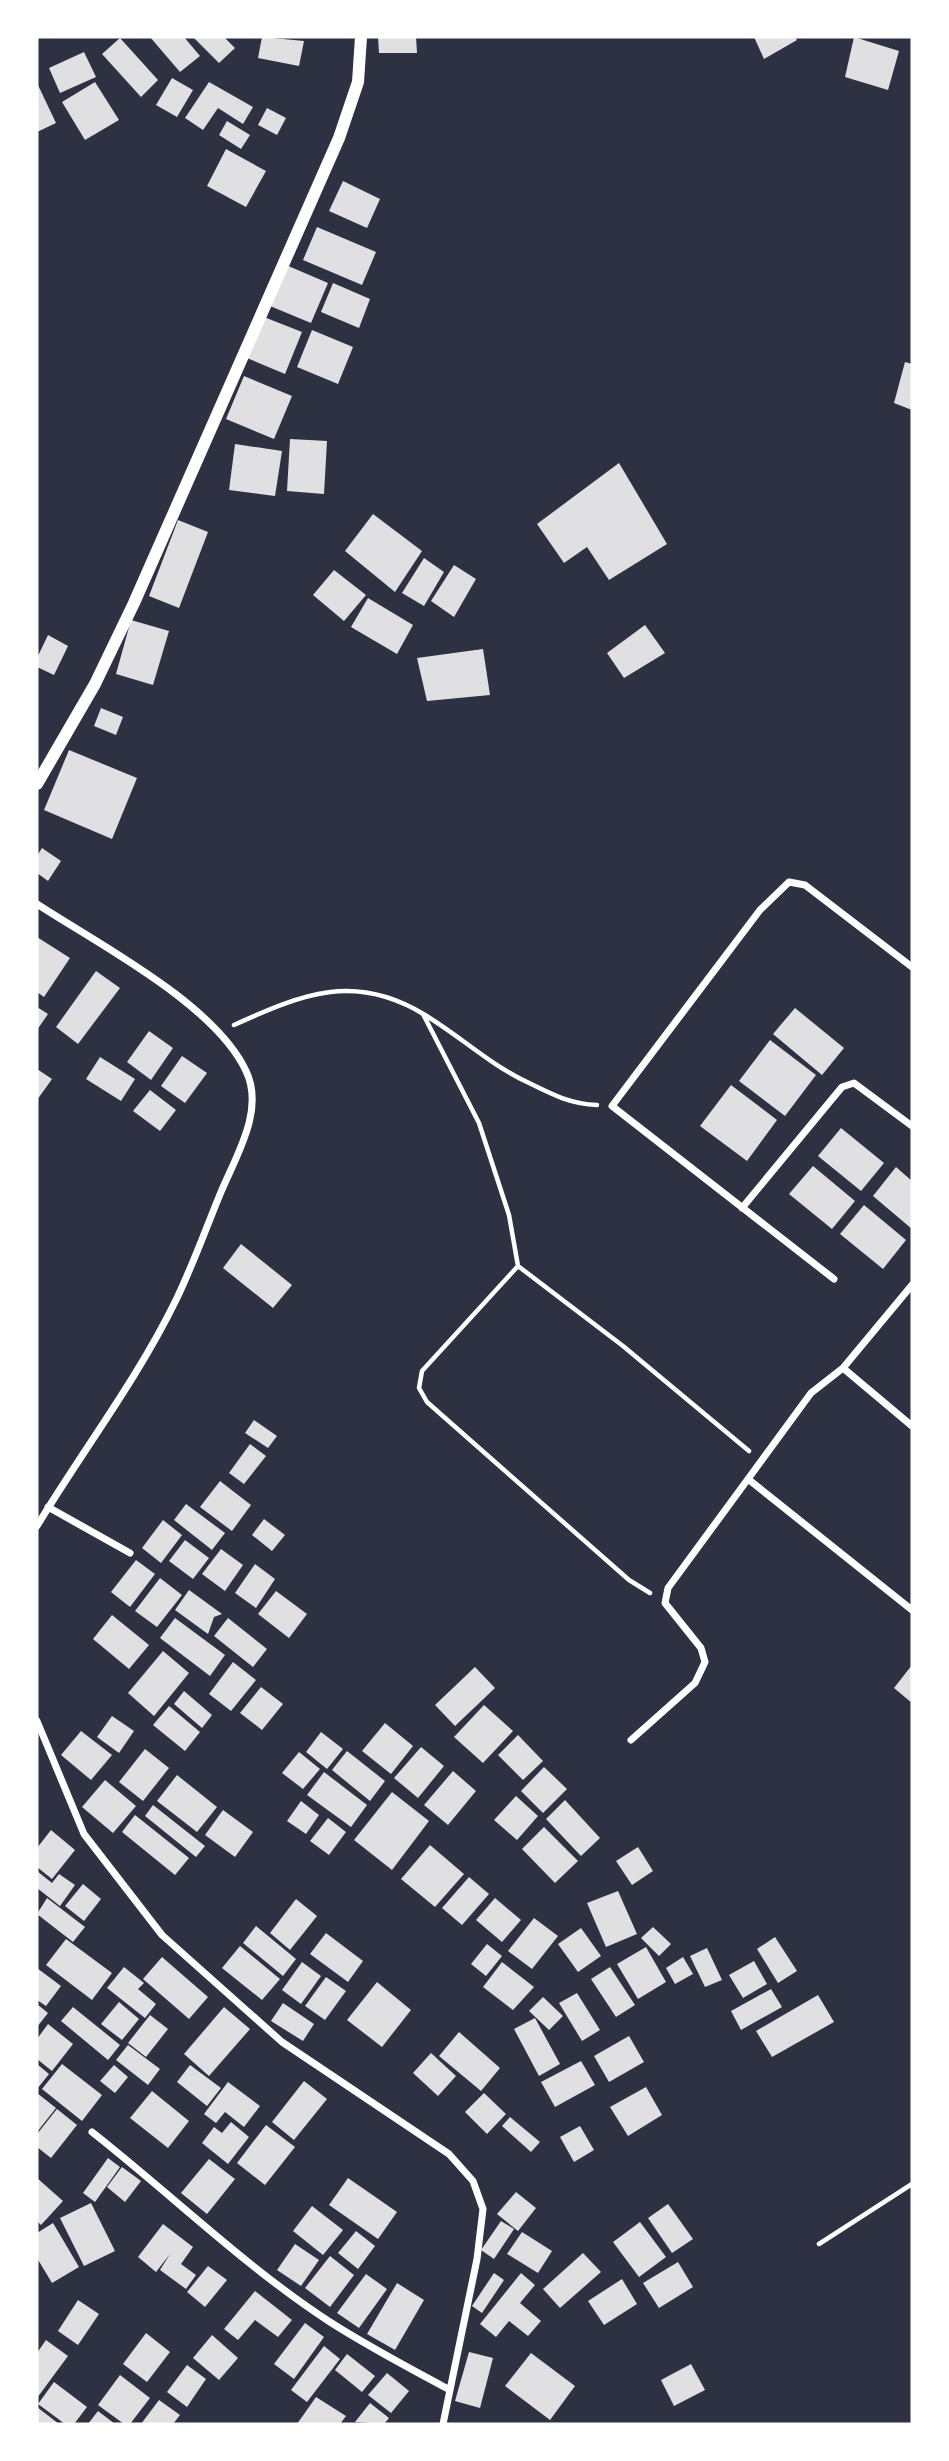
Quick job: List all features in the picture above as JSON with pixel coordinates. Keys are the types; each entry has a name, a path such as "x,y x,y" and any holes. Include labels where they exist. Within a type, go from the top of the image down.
{"street":[{"path":"37,784 95,684 134,603 339,138 358,82 361,37"},
{"path":"834,1279 612,1106 760,910 789,881 805,885 912,967"},
{"path":"37,904 177,995 217,1032 246,1071 252,1090 250,1123 176,1300 106,1423 37,1526"},
{"path":"742,1208 842,1087 854,1083 866,1089 912,1126"},
{"path":"631,1740 695,1683 705,1662 701,1648 665,1603 668,1588 811,1393 843,1368 912,1284"},
{"path":"843,1368 912,1426"},
{"path":"748,1479 912,1610"},
{"path":"48,1507 130,1553"},
{"path":"37,1721 84,1834 162,1935 282,2042 449,2154 473,2181 483,2209 477,2259 443,2424"},
{"path":"92,2132 146,2174 192,2217 328,2320 384,2356 450,2390"}],"path":[{"path":"217,1032 304,996 342,989 379,993 423,1014 481,1056 519,1078 572,1104 612,1106"},
{"path":"423,1014 479,1123 509,1215 518,1265 623,1346 762,1462"},
{"path":"518,1265 422,1371 419,1388 427,1402 629,1580 665,1603"},
{"path":"819,2244 912,2184"}],"building":[{"path":"150,37 184,37 200,56 180,72"},
{"path":"193,37 224,37 235,48 219,63"},
{"path":"262,37 304,41 299,66 258,58"},
{"path":"378,37 416,37 417,53 379,53"},
{"path":"754,37 795,37 797,40 764,59"},
{"path":"854,37 899,51 888,90 845,77"},
{"path":"120,38 158,80 141,97 102,54"},
{"path":"84,52 96,77 60,93 49,68"},
{"path":"172,78 193,90 177,117 156,105"},
{"path":"95,82 119,120 85,140 62,102"},
{"path":"209,82 253,107 243,124 218,108 203,130 185,118"},
{"path":"37,83 56,123 37,132"},
{"path":"267,108 286,118 277,135 258,125"},
{"path":"227,121 250,135 241,149 219,135"},
{"path":"226,149 266,171 246,207 207,186"},
{"path":"343,181 380,199 367,228 329,211"},
{"path":"317,227 376,252 362,285 303,260"},
{"path":"286,265 328,283 311,323 270,306"},
{"path":"333,283 370,299 359,328 321,312"},
{"path":"264,317 302,332 285,374 247,358"},
{"path":"312,330 353,347 338,384 297,367"},
{"path":"905,362 912,364 912,410 894,403"},
{"path":"244,376 292,396 274,439 226,419"},
{"path":"290,439 327,441 324,494 287,491"},
{"path":"235,444 282,451 275,496 229,490"},
{"path":"619,463 667,544 609,580 587,547 564,563 537,524"},
{"path":"373,514 422,551 395,592 345,551"},
{"path":"178,520 208,532 179,608 149,596"},
{"path":"424,558 444,572 424,606 402,593"},
{"path":"454,565 476,579 454,617 431,601"},
{"path":"334,570 366,595 344,621 313,595"},
{"path":"368,598 413,625 397,654 351,627"},
{"path":"131,620 169,631 153,685 116,674"},
{"path":"645,625 665,653 624,678 607,653"},
{"path":"48,635 68,646 54,675 37,667 37,658"},
{"path":"483,649 490,695 427,701 417,658"},
{"path":"101,708 123,717 116,735 94,726"},
{"path":"69,750 137,778 112,839 44,810"},
{"path":"42,848 61,861 48,881 37,873 37,856"},
{"path":"37,937 70,958 44,997 37,992"},
{"path":"96,971 120,988 78,1044 56,1027"},
{"path":"37,1007 48,1014 37,1030"},
{"path":"795,1008 844,1048 822,1075 773,1034"},
{"path":"149,1031 173,1048 151,1080 127,1062"},
{"path":"770,1040 816,1075 785,1116 739,1081"},
{"path":"182,1056 207,1073 185,1103 161,1086"},
{"path":"100,1057 135,1079 121,1101 86,1079"},
{"path":"37,1069 52,1079 37,1100"},
{"path":"731,1085 777,1120 747,1161 700,1126"},
{"path":"150,1090 176,1110 160,1131 133,1111"},
{"path":"841,1128 884,1163 861,1191 818,1156"},
{"path":"813,1166 855,1201 832,1229 789,1194"},
{"path":"896,1167 912,1181 912,1229 873,1196"},
{"path":"864,1205 906,1240 883,1269 840,1234"},
{"path":"241,1244 292,1285 273,1308 223,1268"},
{"path":"254,1420 277,1436 268,1448 245,1433"},
{"path":"250,1444 266,1456 244,1484 229,1473"},
{"path":"220,1481 251,1505 232,1531 200,1507"},
{"path":"186,1504 225,1533 212,1550 174,1520"},
{"path":"264,1519 285,1535 272,1551 252,1535"},
{"path":"163,1520 182,1535 161,1563 142,1548"},
{"path":"185,1540 209,1558 193,1579 169,1561"},
{"path":"221,1549 243,1565 225,1591 202,1574"},
{"path":"136,1560 155,1574 130,1607 111,1592"},
{"path":"255,1564 275,1579 256,1608 235,1593"},
{"path":"160,1578 182,1595 157,1627 135,1611"},
{"path":"189,1590 222,1614 214,1617 208,1634 175,1610"},
{"path":"276,1591 307,1614 289,1638 258,1614"},
{"path":"112,1615 149,1645 129,1669 93,1639"},
{"path":"175,1618 225,1655 210,1676 160,1638"},
{"path":"228,1618 267,1649 253,1667 214,1636"},
{"path":"163,1651 189,1673 154,1716 128,1693"},
{"path":"233,1662 256,1680 231,1711 209,1694"},
{"path":"912,1665 912,1703 894,1688"},
{"path":"475,1667 495,1688 455,1726 435,1705"},
{"path":"261,1687 283,1704 262,1730 240,1713"},
{"path":"184,1691 212,1715 202,1728 174,1704"},
{"path":"484,1705 513,1731 483,1763 454,1737"},
{"path":"169,1706 200,1732 185,1751 153,1725"},
{"path":"112,1716 134,1731 119,1753 97,1737"},
{"path":"385,1723 413,1746 391,1774 362,1751"},
{"path":"81,1731 112,1755 91,1780 61,1755"},
{"path":"321,1732 343,1749 327,1769 306,1752"},
{"path":"518,1735 543,1761 523,1780 498,1755"},
{"path":"421,1747 444,1766 418,1798 394,1778"},
{"path":"145,1749 169,1768 143,1801 119,1782"},
{"path":"347,1751 385,1781 370,1801 332,1770"},
{"path":"299,1752 320,1769 303,1789 282,1773"},
{"path":"544,1767 567,1789 543,1813 521,1791"},
{"path":"453,1771 476,1791 448,1825 424,1805"},
{"path":"324,1772 367,1805 351,1827 307,1795"},
{"path":"177,1775 217,1807 197,1832 157,1801"},
{"path":"105,1780 136,1806 113,1833 82,1807"},
{"path":"392,1792 429,1821 392,1870 354,1840"},
{"path":"516,1796 538,1816 517,1840 494,1820"},
{"path":"565,1800 600,1838 581,1856 546,1819"},
{"path":"301,1801 319,1815 306,1834 287,1821"},
{"path":"153,1805 205,1846 196,1857 145,1816"},
{"path":"223,1810 253,1832 235,1857 205,1835"},
{"path":"135,1815 189,1858 175,1875 122,1832"},
{"path":"328,1818 346,1832 329,1855 310,1841"},
{"path":"544,1827 578,1861 555,1883 522,1849"},
{"path":"51,1830 75,1850 52,1879 37,1867 37,1848"},
{"path":"430,1845 464,1874 435,1907 401,1879"},
{"path":"638,1847 653,1871 632,1885 616,1861"},
{"path":"37,1871 52,1883 59,1874 75,1885 60,1906 37,1888"},
{"path":"469,1877 489,1894 462,1925 442,1908"},
{"path":"83,1884 101,1899 84,1921 65,1906"},
{"path":"618,1891 637,1934 606,1947 587,1903"},
{"path":"47,1898 85,1927 73,1942 37,1914"},
{"path":"495,1898 521,1920 502,1942 476,1920"},
{"path":"296,1899 317,1916 290,1950 270,1933"},
{"path":"534,1918 558,1936 532,1969 508,1951"},
{"path":"256,1926 296,1959 283,1976 243,1943"},
{"path":"653,1927 671,1944 659,1956 641,1938"},
{"path":"581,1928 601,1956 578,1972 558,1944"},
{"path":"326,1933 363,1961 348,1982 310,1954"},
{"path":"775,1937 797,1971 778,1983 757,1949"},
{"path":"66,1939 112,1973 92,2000 46,1965"},
{"path":"487,1944 502,1956 486,1976 471,1964"},
{"path":"240,1946 280,1979 262,2000 222,1968"},
{"path":"646,1947 666,1982 638,1999 617,1964"},
{"path":"707,1948 722,1980 705,1987 690,1956"},
{"path":"162,1957 208,1997 189,2019 143,1979"},
{"path":"683,1957 693,1974 675,1984 666,1968"},
{"path":"754,1961 767,1984 743,1998 729,1975"},
{"path":"302,1962 321,1976 301,2004 282,1990"},
{"path":"502,1962 534,1987 513,2010 483,1987"},
{"path":"124,1967 144,1983 138,1989 156,2004 145,2018 107,1988"},
{"path":"610,1967 635,2005 616,2017 591,1979"},
{"path":"37,1968 61,1986 46,2006 37,2000"},
{"path":"326,1977 346,1991 325,2020 305,2006"},
{"path":"377,1982 411,2010 382,2047 347,2020"},
{"path":"771,1989 782,2007 741,2030 731,2011"},
{"path":"577,1993 600,2030 582,2041 559,2003"},
{"path":"818,1995 834,2022 772,2057 756,2031"},
{"path":"543,1997 563,2016 549,2030 529,2011"},
{"path":"119,2002 139,2019 122,2040 101,2024"},
{"path":"283,2003 314,2024 303,2041 271,2021"},
{"path":"37,2004 48,2013 37,2027"},
{"path":"73,2007 120,2045 108,2060 61,2021"},
{"path":"224,2007 250,2029 209,2076 184,2054"},
{"path":"150,2015 168,2029 146,2057 128,2043"},
{"path":"535,2018 560,2064 539,2076 514,2029"},
{"path":"48,2024 73,2044 52,2071 37,2059 37,2039"},
{"path":"459,2032 500,2068 481,2091 439,2056"},
{"path":"629,2036 644,2062 609,2082 594,2056"},
{"path":"128,2045 160,2069 148,2085 116,2060"},
{"path":"431,2053 456,2076 438,2096 413,2073"},
{"path":"581,2061 595,2085 555,2107 541,2082"},
{"path":"37,2064 49,2074 37,2089"},
{"path":"62,2064 102,2095 82,2121 42,2089"},
{"path":"114,2065 128,2077 115,2093 100,2081"},
{"path":"190,2065 221,2088 207,2106 177,2082"},
{"path":"304,2081 327,2099 294,2140 272,2122"},
{"path":"228,2082 260,2106 244,2127 225,2112 216,2123 204,2114"},
{"path":"646,2087 662,2115 628,2136 610,2107"},
{"path":"152,2091 189,2121 168,2148 130,2118"},
{"path":"37,2093 56,2108 37,2132"},
{"path":"484,2093 506,2114 487,2134 465,2112"},
{"path":"57,2109 77,2125 51,2158 37,2147 37,2134"},
{"path":"510,2117 540,2142 531,2152 502,2126"},
{"path":"231,2122 249,2137 228,2164 202,2143 214,2127 222,2133"},
{"path":"266,2125 295,2147 265,2185 237,2163"},
{"path":"580,2126 594,2150 574,2162 560,2137"},
{"path":"108,2158 120,2167 95,2202 83,2193"},
{"path":"209,2159 235,2179 207,2214 181,2193"},
{"path":"122,2167 141,2181 125,2202 107,2187"},
{"path":"37,2178 63,2201 41,2225 37,2221"},
{"path":"348,2178 397,2212 378,2239 329,2205"},
{"path":"516,2192 536,2208 518,2231 497,2214"},
{"path":"91,2203 115,2251 84,2266 60,2218"},
{"path":"668,2204 693,2239 672,2253 648,2218"},
{"path":"312,2206 343,2230 323,2255 293,2231"},
{"path":"501,2221 514,2229 494,2259 481,2250"},
{"path":"640,2222 666,2257 639,2277 613,2242"},
{"path":"53,2223 79,2267 52,2283 37,2258 37,2233"},
{"path":"163,2224 193,2247 181,2264 196,2275 186,2289 160,2270 170,2254 156,2272 138,2257"},
{"path":"356,2231 375,2246 358,2269 338,2253"},
{"path":"522,2232 552,2251 538,2273 507,2254"},
{"path":"295,2244 319,2260 301,2286 277,2270"},
{"path":"583,2253 601,2272 560,2308 543,2289"},
{"path":"330,2256 354,2275 330,2307 305,2288"},
{"path":"678,2262 693,2287 659,2308 643,2283"},
{"path":"208,2266 227,2280 205,2307 187,2292"},
{"path":"494,2273 504,2280 482,2313 472,2306"},
{"path":"521,2273 535,2285 520,2303 541,2321 528,2336 509,2321 496,2337 480,2324"},
{"path":"366,2274 387,2289 359,2328 337,2313"},
{"path":"622,2279 637,2304 604,2325 588,2301"},
{"path":"397,2283 424,2300 395,2350 367,2334"},
{"path":"255,2291 292,2320 278,2337 255,2320 238,2340 224,2329"},
{"path":"78,2300 99,2314 78,2345 58,2331"},
{"path":"305,2323 324,2337 294,2379 274,2364"},
{"path":"146,2333 170,2352 147,2382 123,2364"},
{"path":"212,2335 238,2358 219,2380 193,2358"},
{"path":"46,2340 68,2356 37,2398 37,2353"},
{"path":"324,2346 340,2359 307,2402 291,2390"},
{"path":"469,2352 493,2358 480,2408 455,2401"},
{"path":"531,2353 575,2386 550,2420 505,2386"},
{"path":"347,2354 375,2376 362,2392 335,2370"},
{"path":"691,2364 705,2390 674,2406 661,2380"},
{"path":"187,2365 206,2379 187,2407 167,2392"},
{"path":"387,2373 409,2391 391,2413 368,2395"},
{"path":"120,2375 150,2398 130,2424 124,2424 98,2405"},
{"path":"54,2382 87,2407 74,2424 65,2424 38,2404"},
{"path":"316,2397 346,2416 340,2424 297,2424"},
{"path":"159,2400 180,2415 173,2424 141,2424"},
{"path":"370,2403 389,2418 384,2424 355,2422"},
{"path":"37,2407 59,2424 37,2424"},
{"path":"98,2411 115,2424 88,2424"}]}
